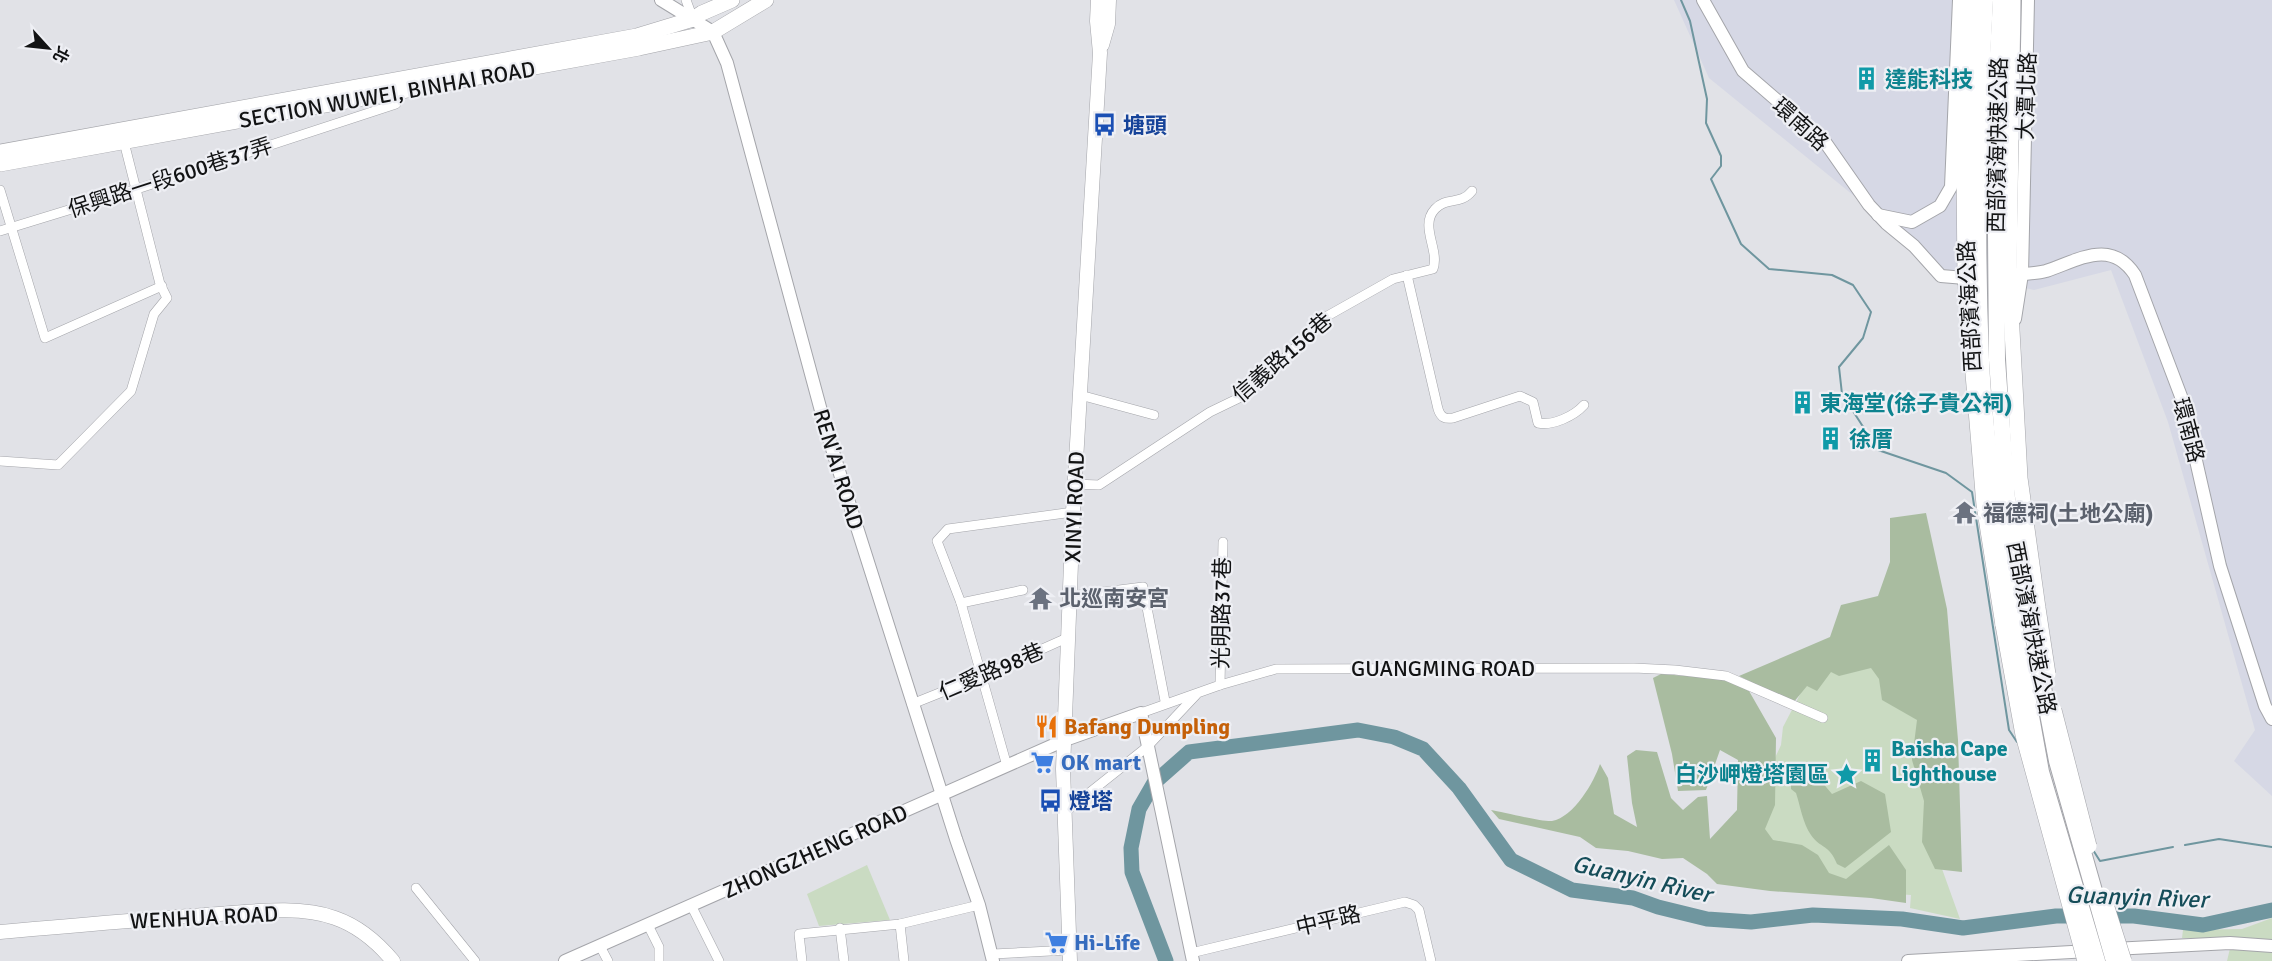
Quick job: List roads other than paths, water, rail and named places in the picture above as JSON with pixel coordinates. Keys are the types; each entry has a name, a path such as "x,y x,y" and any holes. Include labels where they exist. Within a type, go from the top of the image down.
{"highway":[{"name":"西部濱海快速公路","path":"1985,0 1979,111 1981,361 1994,502 2057,761 2114,961"},
{"name":"西部濱海快速公路","path":"2001,0 1995,107 1997,360 2007,498 2041,772 2097,961"}],"main road":[{"name":"SECTION WUWEI, BINHAI ROAD","path":"0,152 637,36 693,19 732,0"},
{"name":"SECTION WUWEI, BINHAI ROAD","path":"0,164 639,48 713,32 766,0"},
{"name":"XINYI ROAD","path":"1070,956 1065,740 1074,484 1100,53 1098,0"},
{"name":"XINYI ROAD","path":"1100,53 1108,24 1109,0"},
{"name":"西部濱海公路","path":"1971,0 1964,171 1965,278 1984,505 2021,618 2052,700 2097,878 2124,961"},
{"name":"西部濱海公路","path":"2013,0 2015,274 2012,335 2020,478 2023,735 2085,961"},
{"name":"WENHUA ROAD","path":"0,932 241,913 303,911 335,918 360,931 381,946 393,961"}],"street":[{"path":"661,0 713,32"},
{"path":"686,0 693,19"},
{"name":"環南路","path":"1703,0 1743,71 1826,142 1878,215 1914,246 1941,276 1965,278"},
{"path":"1878,215 1912,222 1940,206 1951,187 1959,0"},
{"name":"大潭北路","path":"2015,274 2028,0"},
{"name":"REN'AI ROAD","path":"713,32 727,63 827,433 941,795 979,905 993,957"},
{"name":"保興路一段600巷37弄","path":"0,231 137,189 396,104 398,92"},
{"path":"0,461 58,465 131,391 154,314 167,298 124,142"},
{"path":"0,190 45,338 162,286"},
{"name":"信義路156巷","path":"1074,484 1099,485 1210,412 1239,398 1290,353 1322,319 1366,293 1407,275 1431,270 1434,266 1428,223 1431,214 1444,202 1460,201 1472,191"},
{"name":"環南路","path":"2015,274 2044,272 2092,254 2106,254 2129,265 2135,275 2182,399 2223,575 2265,706 2272,719"},
{"path":"1407,275 1438,409 1442,417 1453,418 1520,396 1533,402 1538,423 1544,424 1577,413 1584,405"},
{"path":"1080,395 1154,415"},
{"path":"1007,766 961,603 937,541 948,529 1073,512"},
{"name":"光明路37巷","path":"1220,685 1223,542"},
{"path":"1071,596 1143,587 1165,701"},
{"path":"961,603 1023,590"},
{"name":"仁愛路98巷","path":"912,704 1069,637"},
{"name":"GUANGMING ROAD","path":"1065,740 1220,685 1276,669 1634,668 1675,670 1726,676 1823,718"},
{"path":"1065,813 1149,753 1197,694"},
{"path":"1141,713 1192,957"},
{"name":"ZHONGZHENG ROAD","path":"565,961 1065,740"},
{"path":"416,888 476,961"},
{"name":"中平路","path":"1192,957 1406,902 1419,910 1431,961"},
{"path":"691,905 719,961"},
{"path":"802,961 799,934 840,928 900,924 979,905"},
{"path":"900,924 904,961"},
{"path":"648,925 659,947 659,961"},
{"path":"840,928 844,961"},
{"path":"1908,961 2052,957 2230,943 2272,946"},
{"path":"600,946 608,961"},
{"path":"993,957 1070,956"}],"waterway":[{"path":"1681,0 1690,21 1707,99 1706,123 1721,156 1721,166 1711,179 1741,244 1769,269 1832,275 1853,285 1871,312 1863,338 1839,367 1842,394 1878,450 1946,473 1972,492 2009,730 2017,742"},
{"name":"Guanyin River","path":"1166,961 1132,872 1131,848 1139,809 1154,783 1189,752 1358,730 1394,737 1423,749 1459,788 1511,860 1572,890 1633,898 1658,907 1707,919 1751,922 1813,915 1902,919 1963,928 2056,916 2134,916 2203,925 2272,910"},
{"path":"2185,845 2219,839 2272,847"},
{"path":"2093,850 2100,861 2173,847"}],"place":[{"name":"達能科技","path":"1867,79"},
{"name":"塘頭","path":"1105,125"},
{"name":"東海堂(徐子貴公祠)","path":"1802,403"},
{"name":"徐厝","path":"1831,439"},
{"name":"福德祠(土地公廟)","path":"1965,513"},
{"name":"北巡南安宮","path":"1041,598"},
{"name":"Bafang Dumpling","path":"1046,726"},
{"name":"Baisha Cape Lighthouse","path":"1873,761"},
{"name":"OK mart","path":"1043,762"},
{"name":"白沙岬燈塔園區","path":"1847,774"},
{"name":"燈塔","path":"1051,801"},
{"name":"Hi-Life","path":"1056,942"}]}
